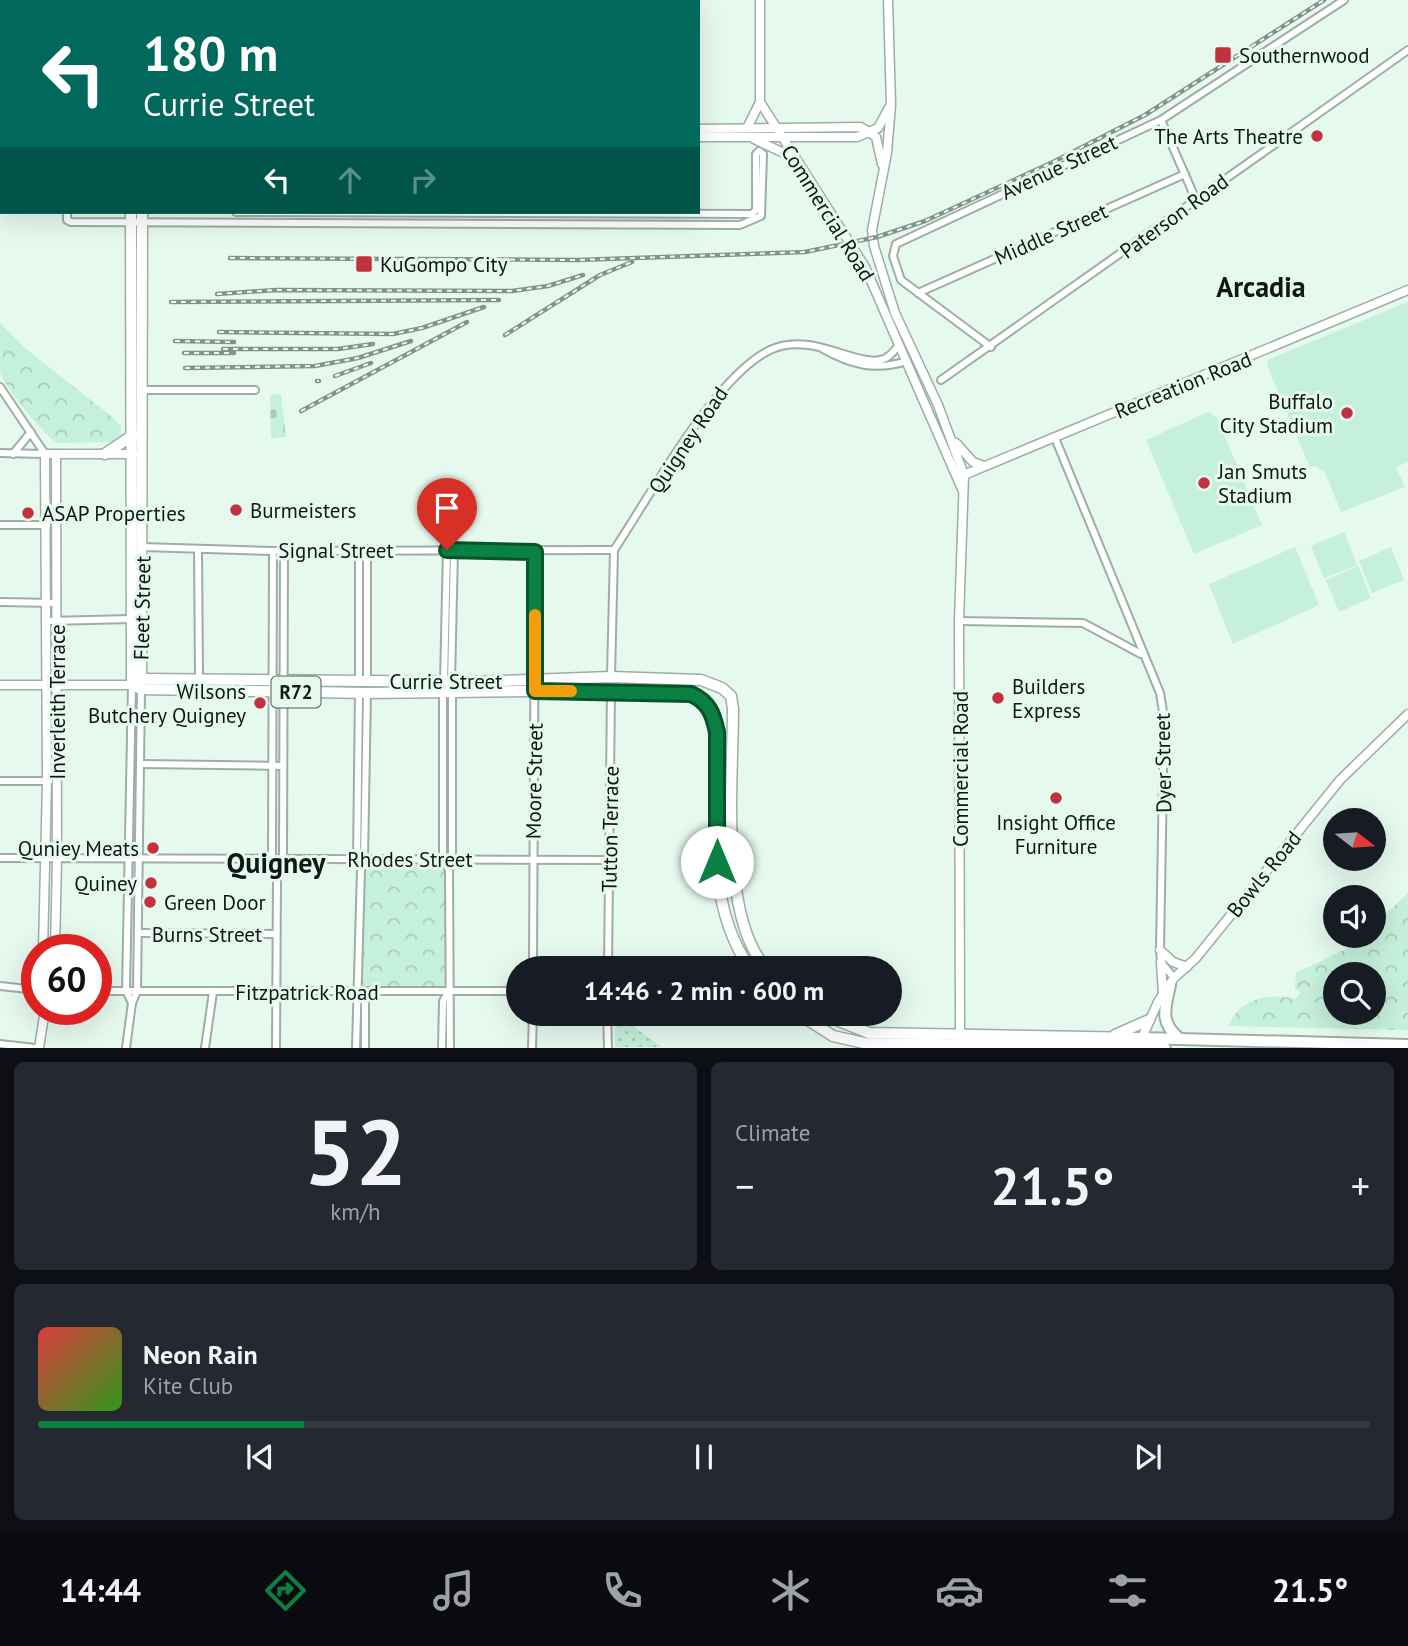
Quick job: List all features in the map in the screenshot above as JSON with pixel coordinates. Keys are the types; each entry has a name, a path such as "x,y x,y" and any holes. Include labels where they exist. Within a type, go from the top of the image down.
{"highway":[{"path":"1172,982 1164,1016 1171,1032 1181,1040"},
{"path":"1139,1044 1181,1040 1408,1045"},
{"path":"1139,1044 1165,1048"}],"main road":[{"name":"Fleet Street","path":"136,216 144,416 136,435"},
{"name":"Fleet Street","path":"137,277 134,410 137,503 132,619 138,684"},
{"path":"105,454 136,435"},
{"name":"Fleet Street","path":"137,503 142,547 138,684"},
{"name":"Currie Street","path":"138,684 272,692 448,692 611,677 701,680 722,688 731,696 734,884 742,928 759,956"},
{"name":"Currie Street","path":"138,684 199,678 447,681 691,694 702,699 713,713 717,732 717,862 723,908 742,956"},
{"path":"1111,1037 1149,1020"},
{"path":"820,1026 844,1040 1139,1044"},
{"path":"850,1026 869,1034 960,1041 1111,1037 1139,1044"}],"street":[{"path":"747,132 760,102 760,0"},
{"name":"Commercial Road","path":"888,0 891,105 872,229 874,246 895,313 950,435 963,491 959,621 960,1041"},
{"name":"Avenue Street","path":"991,347 901,279 892,250 896,244 1161,120 1344,0"},
{"name":"Paterson Road","path":"941,380 1408,50"},
{"name":"Commercial Road","path":"760,102 792,157 865,267 960,477"},
{"path":"700,129 858,137 871,132 891,105"},
{"path":"1161,120 1196,200"},
{"path":"700,137 747,132 792,157"},
{"path":"871,132 879,144 883,170"},
{"path":"67,214 69,222 136,216 279,222 738,225 760,217 762,152 757,153 754,214 700,214"},
{"name":"Middle Street","path":"918,293 1185,174"},
{"path":"276,214 279,222"},
{"path":"279,222 283,214"},
{"path":"362,214 365,223"},
{"path":"365,223 369,214"},
{"path":"411,214 411,223"},
{"path":"445,214 449,223"},
{"path":"449,223 453,214"},
{"path":"619,223 620,214"},
{"name":"Recreation Road","path":"960,477 1408,290"},
{"name":"Quigney Road","path":"614,550 730,380 770,349 790,343 818,346 881,360 892,354 899,345"},
{"name":"Quigney Road","path":"818,346 843,360 875,368 907,361"},
{"path":"0,387 45,454"},
{"path":"143,390 255,390"},
{"path":"13,454 31,432"},
{"path":"950,435 969,459 984,466"},
{"name":"Dyer Street","path":"1055,438 1142,655 1160,692 1164,718 1161,962"},
{"path":"0,453 137,454"},
{"name":"Inverleith Terrace","path":"45,454 56,603 55,934"},
{"name":"Inverleith Terrace","path":"44,934 47,782 46,603 56,454"},
{"path":"0,525 51,525"},
{"name":"Signal Street","path":"142,547 273,551 614,550"},
{"path":"198,549 199,678"},
{"path":"363,681 367,549"},
{"path":"359,550 363,681"},
{"path":"447,681 450,550"},
{"path":"611,677 614,550"},
{"path":"273,551 272,859 277,877"},
{"path":"276,1048 277,877 283,859 284,551"},
{"name":"Moore Street","path":"533,956 535,552"},
{"path":"0,602 56,603"},
{"path":"47,621 132,619"},
{"path":"959,621 1083,623 1142,655"},
{"name":"Currie Street","path":"0,685 138,684"},
{"name":"Fleet Street","path":"126,1048 132,1003 137,991 139,933 142,764 138,684"},
{"name":"Fleet Street","path":"132,1003 127,991 138,684"},
{"name":"Tutton Terrace","path":"608,956 611,690"},
{"path":"448,692 443,859 449,870"},
{"path":"448,692 452,859 449,870 450,1048"},
{"path":"356,1048 363,693"},
{"name":"Bowls Road","path":"1139,1044 1149,1020 1172,982 1340,780 1408,714"},
{"path":"142,764 283,766"},
{"path":"0,782 57,782"},
{"name":"Rhodes Street","path":"0,858 610,860"},
{"name":"Burns Street","path":"139,933 275,934"},
{"path":"1160,950 1173,962 1187,967"},
{"path":"1161,962 1172,982"},
{"path":"1161,962 1163,995"},
{"path":"0,986 21,988"},
{"name":"Fitzpatrick Road","path":"112,991 506,991"},
{"path":"442,1048 443,1001 449,991"},
{"path":"205,1048 213,992"},
{"path":"359,992 365,1000 365,1048"},
{"path":"0,1044 37,1048 42,1025"},
{"path":"533,1026 533,1048"},
{"path":"607,1026 608,1048"}],"green space":[{"name":"Buffalo City Stadium","path":"1408,302 1408,462 1396,467 1405,487 1341,512 1325,472 1315,466 1310,468 1267,360"},
{"path":"0,323 26,349 110,415 121,426 121,434 111,442 58,443 52,439 35,422 3,379 0,372"},
{"path":"281,394 286,437 271,438 270,395"},
{"name":"Jan Smuts Stadium","path":"1208,412 1217,418 1262,525 1194,554 1146,440"},
{"path":"1344,532 1357,565 1324,578 1311,546"},
{"path":"1295,547 1319,605 1233,644 1209,584"},
{"path":"1391,547 1404,580 1372,593 1359,561"},
{"path":"1358,566 1371,598 1339,612 1326,580"},
{"path":"373,863 438,864 445,872 446,983 441,988 369,989 362,984 363,872"},
{"path":"1408,893 1408,1030 1229,1026 1239,1009 1256,1000 1275,996 1295,999 1301,993 1295,988 1296,973 1348,948 1386,948 1386,913"},
{"path":"615,1026 632,1026 662,1047 615,1047"}],"railway":[{"path":"230,258 578,260 805,252 877,237 925,221 1053,162 1145,115 1324,0"},
{"path":"505,335 600,275 632,262"},
{"path":"217,294 276,290 512,291 548,286 583,275"},
{"path":"171,302 499,300"},
{"path":"219,332 393,334 422,328 484,307"},
{"path":"301,411 467,322"},
{"path":"175,341 234,342"},
{"path":"185,368 315,366 358,358 411,341"},
{"path":"223,349 338,349 373,344"},
{"path":"184,353 234,353"},
{"path":"335,376 371,363"}],"slow traffic":[{"path":"535,615 535,691 571,691"}],"place":[{"name":"Southernwood","path":"1223,55"},
{"name":"The Arts Theatre","path":"1317,136"},
{"name":"KuGompo City","path":"364,264"},
{"name":"Buffalo City Stadium","path":"1347,413"},
{"name":"Jan Smuts Stadium","path":"1204,483"},
{"name":"Burmeisters","path":"236,510"},
{"name":"ASAP Properties","path":"28,513"},
{"name":"Builders Express","path":"998,698"},
{"name":"Wilsons Butchery Quigney","path":"260,703"},
{"name":"Insight Office Furniture","path":"1056,798"},
{"name":"Quniey Meats","path":"153,848"},
{"name":"Quiney","path":"151,883"},
{"name":"Green Door","path":"150,902"}],"district":[{"name":"Arcadia","path":"1261,286"},
{"name":"Quigney","path":"276,862"}],"route":[{"path":"447,550 535,552 535,691 611,690 691,694 702,699 713,713 717,732 717,862"}]}
